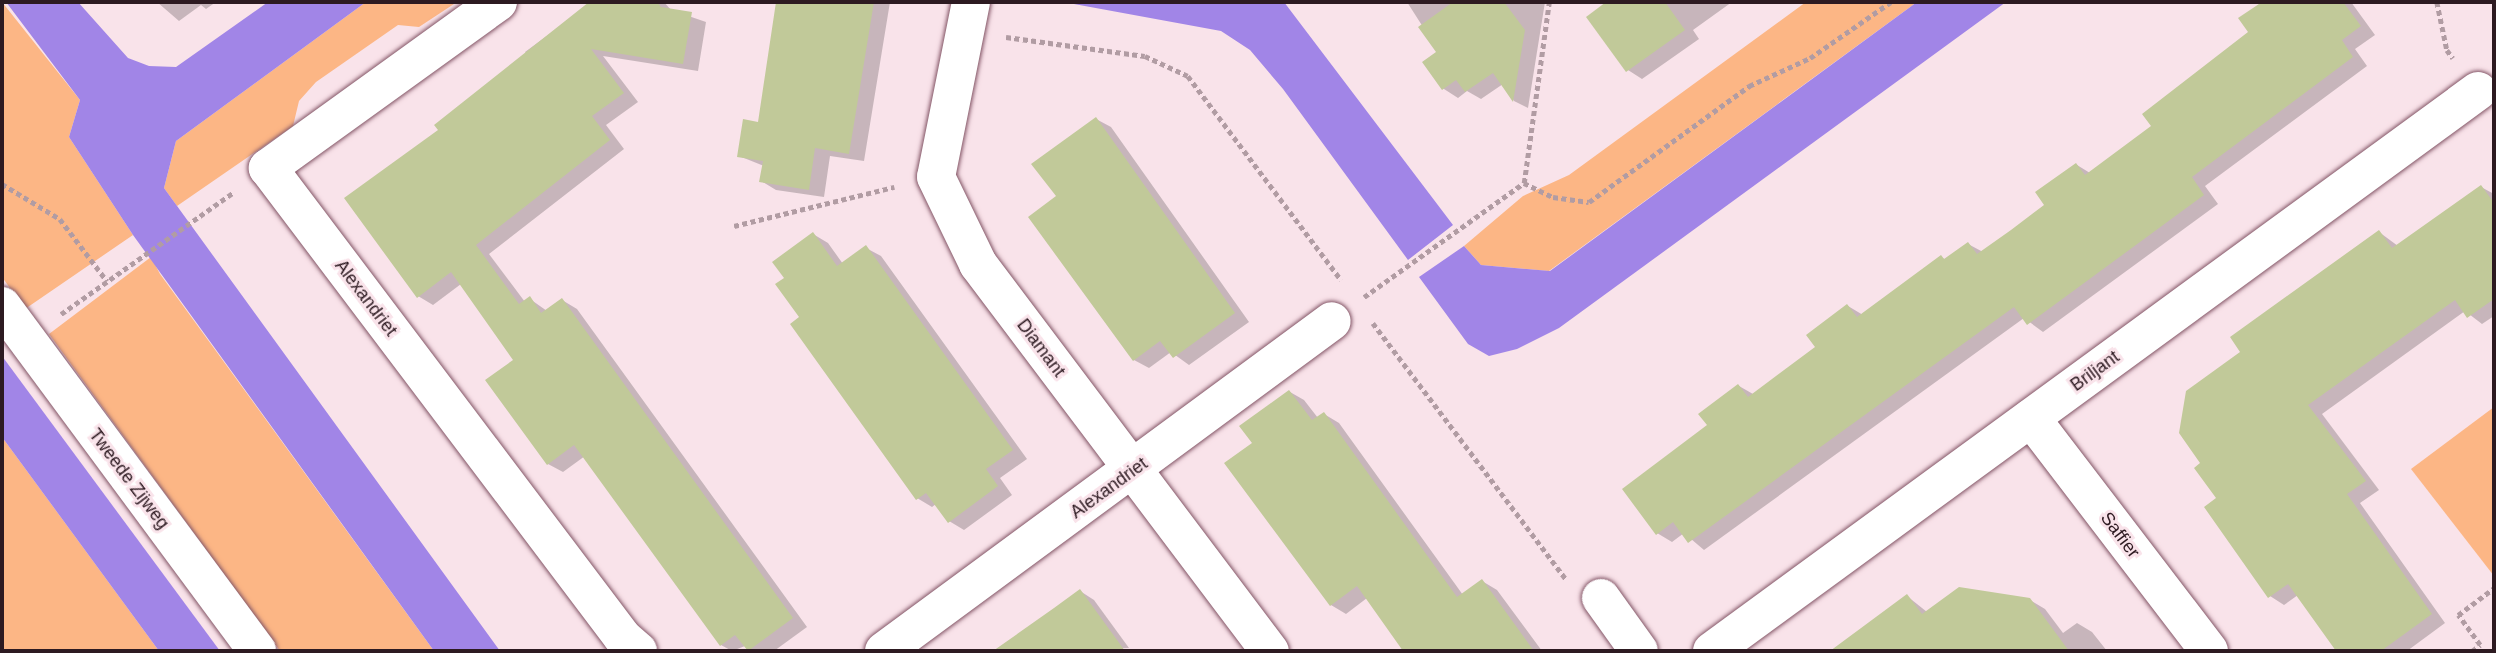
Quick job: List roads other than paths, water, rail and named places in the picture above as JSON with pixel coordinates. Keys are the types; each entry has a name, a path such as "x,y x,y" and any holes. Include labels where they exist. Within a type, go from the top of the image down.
{"street":[{"name":"Alexandriet","path":"498,2 268,168 623,638 638,651"},
{"name":"Diamant","path":"969,17 936,177 978,264 1270,651"},
{"name":"Briljant","path":"1712,651 2478,91"},
{"name":"Tweede Zijweg","path":"2,306 257,651"},
{"name":"Alexandriet","path":"884,651 1134,470 1351,306"},
{"name":"Saffier","path":"2031,418 2209,651"},
{"path":"1601,598 1639,651"}]}
